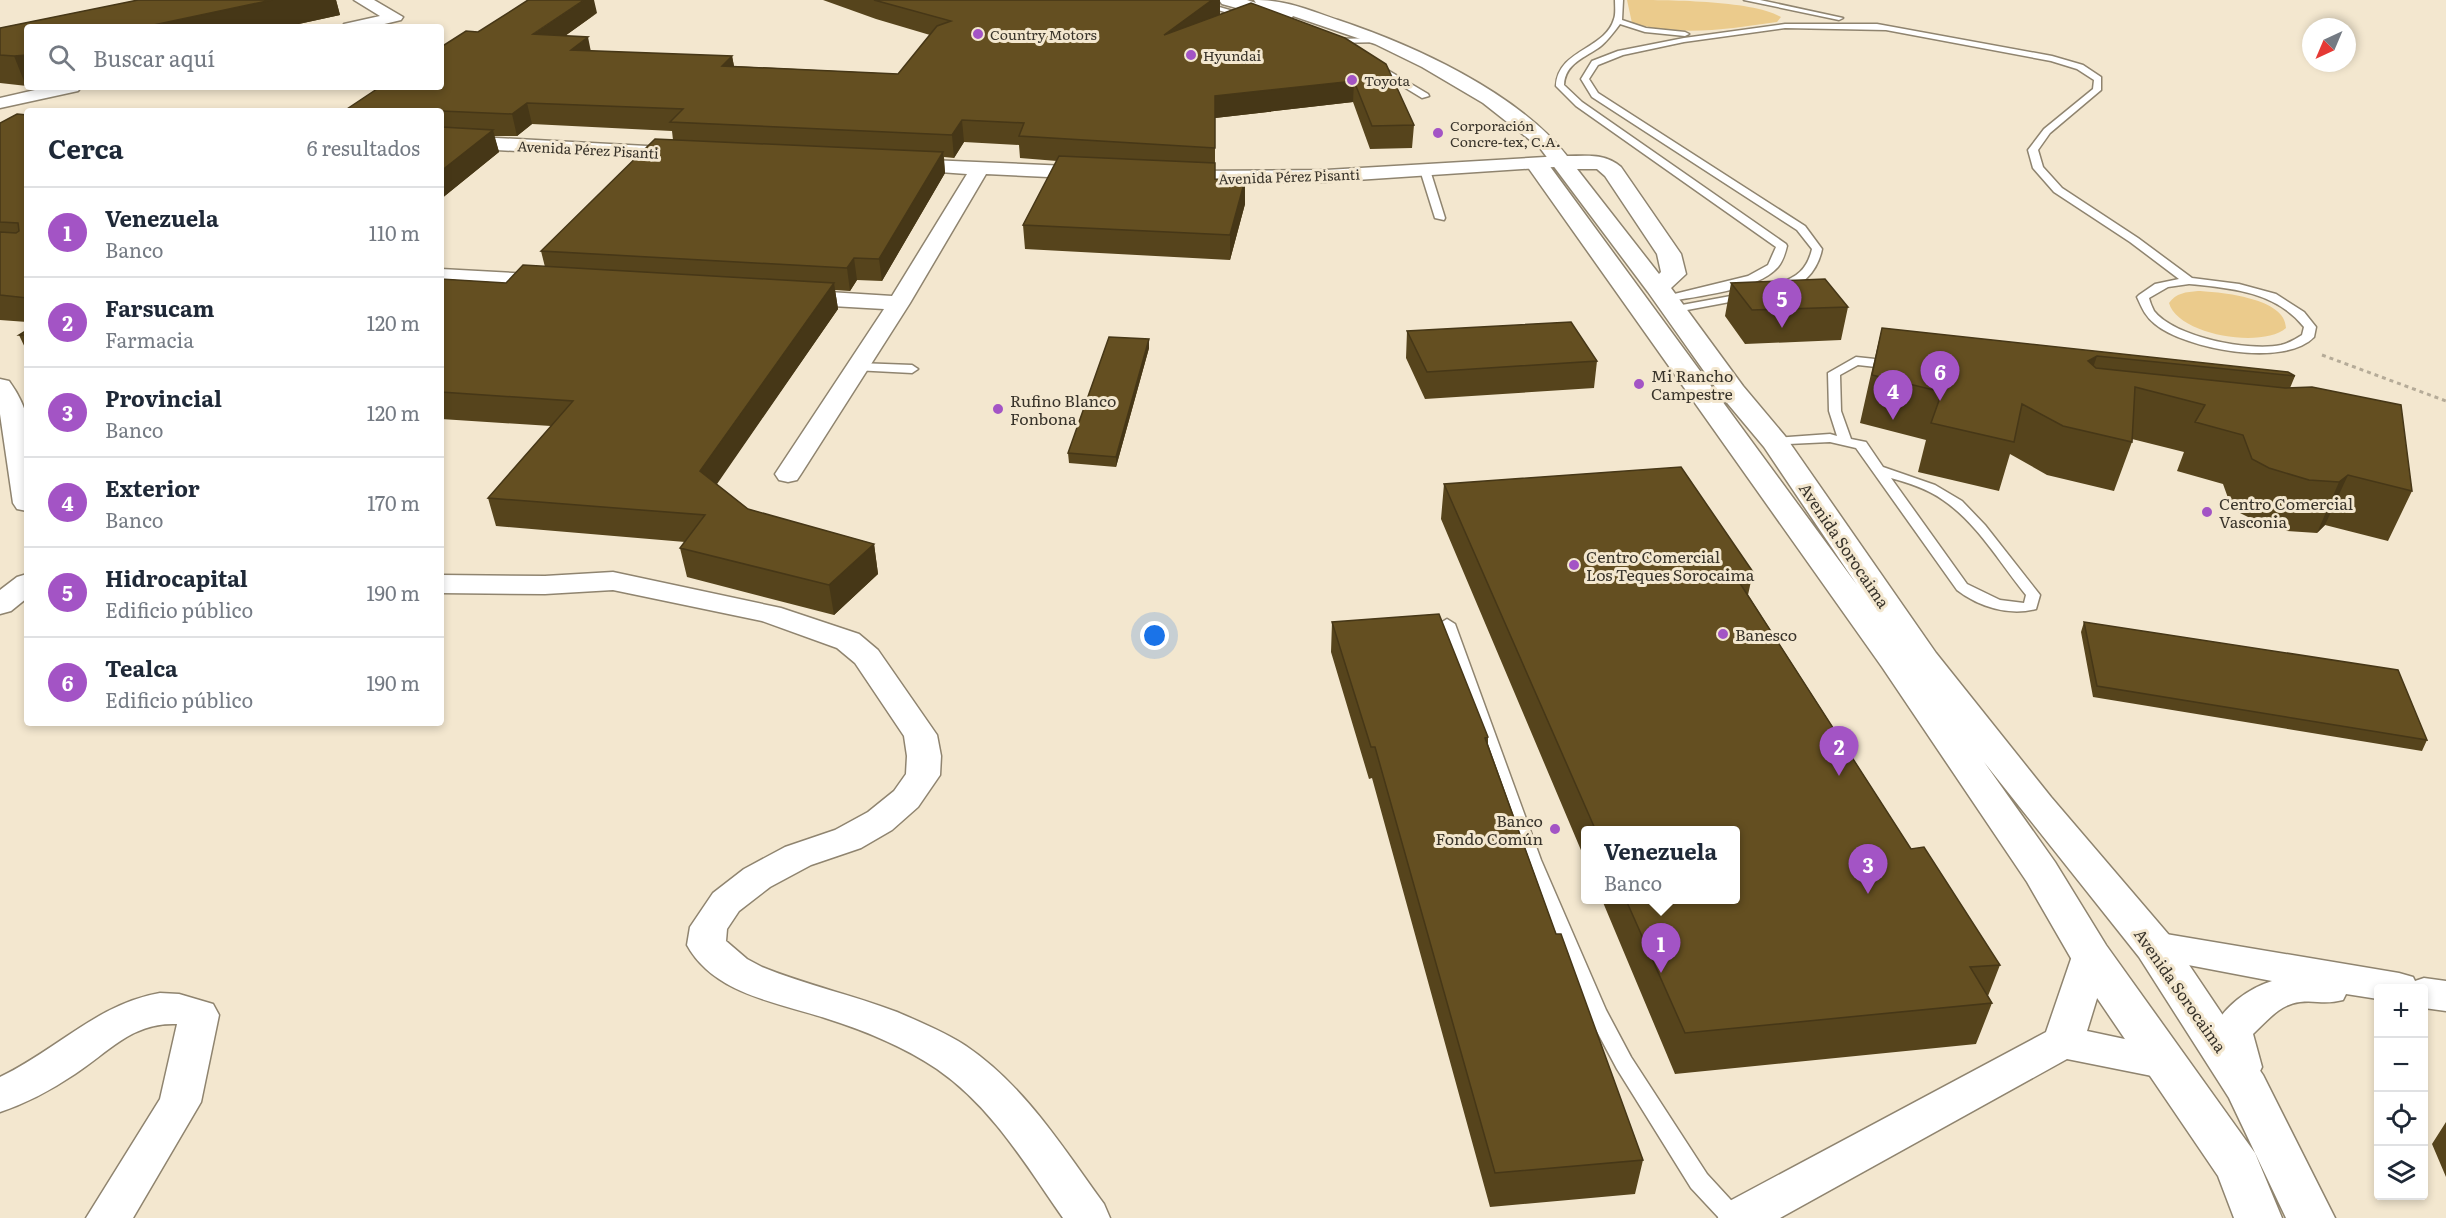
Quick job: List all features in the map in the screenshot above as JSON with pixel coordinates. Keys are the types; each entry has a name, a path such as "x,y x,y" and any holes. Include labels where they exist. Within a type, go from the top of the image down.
{"main road":[{"name":"Avenida Sorocaima","path":"1228,0 1318,26 1360,47 1429,63 1490,99 1547,144 1733,392 1775,442 1924,660 2038,806 2154,946 2247,1088 2311,1218"},
{"name":"Avenida Sorocaima","path":"1259,9 1400,60 1471,102 1495,119 1523,146 1901,670 2041,872 2091,956 2238,1167 2258,1218"},
{"path":"1562,162 1603,163 1613,172 1669,254 1674,273 1665,299"}],"street":[{"path":"362,0 395,17 364,24"},
{"path":"0,103 58,90"},
{"path":"0,114 20,117"},
{"name":"Avenida Pérez Pisanti","path":"444,141 704,155"},
{"name":"Avenida Pérez Pisanti","path":"1164,176 1223,179 1562,162"},
{"path":"884,164 1105,174"},
{"path":"788,474 899,303 980,168"},
{"path":"444,276 570,283"},
{"path":"770,295 899,303"},
{"path":"0,386 24,390"},
{"path":"0,386 10,404 15,423 24,483"},
{"path":"444,584 545,585 613,581 770,614 848,641 867,657 896,703 920,735 924,756 923,775 906,799 880,821 848,839 798,856 756,878 726,902 709,927 706,945 719,961 745,977 839,1008 926,1042 960,1065 987,1086 1020,1124 1088,1218"},
{"path":"0,605 24,585"},
{"path":"2154,946 2374,984"},
{"path":"2062,1042 2091,956"},
{"path":"2247,1088 2232,1030 2264,999 2298,987 2374,991"},
{"path":"0,1095 19,1087 64,1060 119,1020 154,1008 182,1008 199,1016 180,1102 131,1185 108,1218"},
{"path":"1740,1218 2062,1042 2167,1063"}],"lane":[{"path":"1186,0 1259,9"},
{"path":"1619,0 1618,21 1600,42 1565,65 1559,75 1560,86 1579,104 1782,246 1772,268 1751,279 1665,299"},
{"path":"1748,0 2052,59 2080,67 2098,79 2097,90 2047,131 2033,150 2038,168 2058,190 2189,281"},
{"path":"1773,5 1783,9 1792,20 1785,26"},
{"path":"1618,21 1635,28 1658,32 1714,35"},
{"path":"1665,299 1763,292 1799,281 1815,264 1817,249 1801,228 1765,203 1595,95 1585,79 1595,63 1621,53 1714,35 1785,26 1885,28"},
{"path":"1322,39 1360,47 1425,96"},
{"path":"1425,170 1440,218"},
{"path":"2189,281 2241,287 2288,305 2303,316 2310,327 2308,337 2296,345 2276,349 2223,346 2195,339 2171,329 2154,318 2144,307 2143,297 2152,289 2167,283 2189,281"},
{"path":"1845,440 1835,411 1834,373 1856,361 1904,366"},
{"path":"858,367 912,369"},
{"path":"1775,442 1830,438 1862,445 1878,470 1962,587 1970,595 1989,602 2025,608 2031,606 2033,594 1962,508 1948,496 1929,487 1878,470"},
{"path":"1447,624 1532,860 1596,1011 1624,1063 1699,1181 1733,1218"}],"path":[{"path":"2296,345 2446,400"}],"shaded area":[{"path":"1627,0 1730,4 1768,11 1781,17 1777,22 1741,27 1668,30 1632,23"},
{"path":"2198,291 2236,295 2264,303 2283,318 2286,328 2274,334 2241,338 2204,331 2176,314 2169,303 2178,295"}],"building":[{"path":"138,0 272,0 158,24 24,24 24,55 0,55 0,28"},
{"path":"528,0 584,0 533,34 588,37 571,50 732,56 722,66 898,74 937,26 951,21 874,0 1212,0 1164,35 1251,3 1345,38 1386,64 1414,125 1372,126 1354,81 1215,96 1215,148 1019,136 1024,123 962,120 952,135 670,122 683,109 527,103 512,114 444,111 444,108 348,108 376,90 444,90 444,45 466,31 478,32"},
{"path":"17,114 24,115 24,298 0,295 0,232 16,233 19,231 18,223 0,222 0,123"},
{"path":"444,127 493,130 444,169"},
{"path":"655,139 943,152 879,259 854,258 847,268 541,251"},
{"path":"1059,156 1215,163 1215,179 1245,180 1230,235 1023,225"},
{"path":"523,265 834,283 700,471 748,509 874,544 829,585 680,548 705,515 488,498 573,401 444,392 444,279 506,283"},
{"path":"1825,279 1848,307 1752,310 1731,283"},
{"path":"1571,322 1597,361 1427,372 1407,331"},
{"path":"1882,328 2288,372 2295,376 2097,356 2088,361 2096,368 2285,388 2312,387 2401,405 2412,491 2348,475 2339,482 2309,480 2269,468 2252,459 2243,435 2195,422 2205,405 2135,387 2132,442 2063,426 2022,404 2014,442 1931,423 1942,392 1872,375"},
{"path":"1109,337 1149,339 1116,457 1068,453"},
{"path":"1681,467 1753,572 1734,574 1911,849 1924,847 2000,965 1970,967 1992,1003 1685,1033 1628,904 1740,904 1740,826 1594,826 1444,484"},
{"path":"1439,614 1488,737 1485,738 1556,934 1561,934 1643,1160 1495,1173 1375,747 1371,747 1332,622"},
{"path":"2084,622 2398,670 2427,740 2097,686"}],"place":[{"name":"Country Motors","path":"978,34"},
{"name":"Hyundai","path":"1191,55"},
{"name":"Toyota","path":"1352,80"},
{"name":"Corporación Concre-tex, C.A.","path":"1438,133"},
{"name":"Hidrocapital","path":"1782,328"},
{"name":"Mi Rancho Campestre","path":"1639,384"},
{"name":"Tealca","path":"1940,401"},
{"name":"Rufino Blanco Fonbona","path":"998,409"},
{"name":"Exterior","path":"1893,420"},
{"name":"Centro Comercial Vasconia","path":"2207,512"},
{"name":"Centro Comercial Los Teques Sorocaima","path":"1574,565"},
{"name":"Banesco","path":"1723,634"},
{"name":"Farsucam","path":"1839,776"},
{"name":"Banco Fondo Común","path":"1555,829"},
{"name":"Provincial","path":"1868,894"},
{"name":"Venezuela","path":"1661,973"}]}
